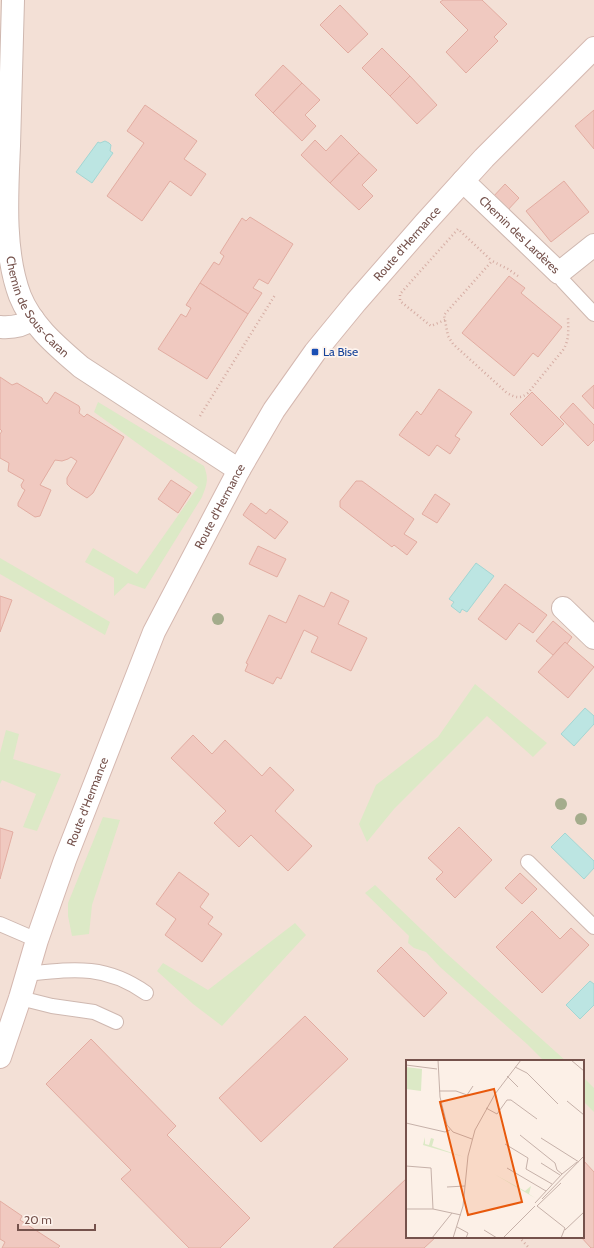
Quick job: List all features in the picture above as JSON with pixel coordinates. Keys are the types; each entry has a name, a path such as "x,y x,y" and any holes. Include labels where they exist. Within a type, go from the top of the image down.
{"main road":[{"name":"Chemin de Sous-Caran","path":"13,0 8,186 9,227 11,258 21,297 33,320 59,348 81,367 239,470"},
{"name":"Route d'Hermance","path":"0,1057 20,998 37,940 88,798 154,632 239,470 274,410 315,352 356,302 463,181 534,107 594,48"},
{"name":"Chemin des Lardères","path":"463,181 559,274 594,245"},
{"path":"0,327 18,326 33,320"},
{"path":"563,608 594,638"}],"lane":[{"path":"559,274 562,281 594,314"},
{"path":"528,862 594,927"},
{"path":"0,924 37,940"},
{"path":"27,974 72,970 99,972 124,980 146,993"},
{"path":"20,998 52,1006 94,1012 116,1022"}],"path":[{"path":"445,320 431,326 400,301 400,294 458,229 492,261 504,266 518,276"},
{"path":"492,261 444,315 448,336 453,344 507,393 518,398 528,392 567,344 569,338 567,311"},
{"path":"201,414 275,295"},
{"path":"520,1238 529,1248"}],"shaded area":[{"path":"0,0 594,0 594,1248 0,1248"}],"green space":[{"path":"98,402 204,466 207,478 202,497 145,589 128,583 114,596 114,578 85,562 93,548 137,574 198,487 94,412"},
{"path":"0,558 110,622 105,635 0,574"},
{"path":"475,684 547,743 533,757 487,716 394,809 367,842 359,824 376,785 438,737"},
{"path":"6,730 19,734 13,759 61,774 37,831 23,827 36,794 2,780 0,784 0,753"},
{"path":"103,817 120,820 92,905 89,934 72,936 68,916 68,903"},
{"path":"375,885 446,953 565,1060 543,1060 440,967 426,952 414,948 408,943 409,936 365,893"},
{"path":"295,923 306,935 222,1026 193,1004 157,971 163,963 208,990"},
{"path":"584,1078 594,1088 594,1112 584,1102"}],"water":[{"path":"105,141 111,145 110,151 113,153 92,183 76,172 98,142 100,143"},
{"path":"476,563 494,576 467,612 462,609 460,613 451,606 454,602 449,599"},
{"path":"585,708 594,716 594,724 574,746 561,734"},
{"path":"565,833 594,861 594,868 584,879 551,847"},
{"path":"590,981 594,984 594,1005 580,1019 566,1005"}],"building":[{"path":"443,0 482,0 507,24 494,37 498,41 466,73 446,52 468,30 440,2"},
{"path":"340,5 368,34 348,53 320,25"},
{"path":"382,48 410,76 390,96 362,68"},
{"path":"283,65 302,83 273,113 255,95"},
{"path":"410,76 437,105 417,124 390,96"},
{"path":"302,83 320,100 305,115 316,126 302,141 273,113"},
{"path":"145,105 197,141 184,159 206,174 191,196 170,181 142,221 107,196 144,143 127,131"},
{"path":"594,110 594,149 575,126"},
{"path":"341,135 359,153 330,183 301,155 315,140 326,151"},
{"path":"359,153 377,170 362,185 373,196 359,210 330,183"},
{"path":"564,181 589,212 551,242 526,211"},
{"path":"505,184 519,198 506,212 492,198"},
{"path":"250,217 293,244 268,284 259,279 253,288 262,293 248,314 200,283 214,262 219,265 224,256 220,253 242,218 246,221"},
{"path":"509,276 525,288 521,293 562,327 538,357 533,353 514,376 462,333"},
{"path":"200,283 248,314 207,379 158,349 181,314 186,317 191,308 186,305"},
{"path":"0,377 12,385 17,383 42,398 47,404 55,392 79,406 79,413 84,417 87,414 124,437 93,493 87,498 67,484 67,478 77,461 71,457 62,461 55,460 40,485 51,490 40,516 35,517 18,506 18,503 25,490 21,485 24,480 8,471 9,463 0,458 0,434 2,431 0,429"},
{"path":"594,385 594,409 582,396"},
{"path":"439,389 472,412 455,436 460,439 450,454 437,445 429,456 399,435 417,411 421,415"},
{"path":"532,392 564,424 542,446 510,414"},
{"path":"573,403 594,425 594,440 588,446 560,417"},
{"path":"171,480 191,493 178,513 158,499"},
{"path":"356,481 362,481 414,519 404,534 417,542 407,555 394,545 392,547 340,507 340,501"},
{"path":"435,494 450,504 437,523 422,514"},
{"path":"251,503 266,514 270,509 288,522 275,539 243,515"},
{"path":"258,546 286,559 277,577 249,564"},
{"path":"505,584 547,615 533,633 519,623 506,640 478,619"},
{"path":"331,592 349,601 338,624 367,638 351,671 311,652 318,637 304,630 281,679 277,677 273,684 245,671 248,664 246,663 269,615 286,623 299,595 324,607"},
{"path":"0,596 12,600 0,632"},
{"path":"553,621 572,637 567,644 565,642 553,655 536,641"},
{"path":"565,642 594,667 568,698 538,672"},
{"path":"193,735 212,754 225,740 262,776 270,767 294,790 275,811 312,846 288,871 251,835 239,847 214,823 226,811 171,758"},
{"path":"459,827 492,860 455,898 436,879 443,872 428,858"},
{"path":"0,828 13,832 0,879"},
{"path":"179,872 209,894 200,907 213,917 208,924 222,934 202,962 165,935 176,919 156,904"},
{"path":"520,873 537,889 522,904 505,888"},
{"path":"532,911 560,939 571,928 589,945 542,993 496,947"},
{"path":"401,947 447,993 424,1017 377,971"},
{"path":"305,1016 348,1059 261,1142 219,1098"},
{"path":"91,1039 176,1126 167,1135 250,1218 220,1248 189,1248 121,1179 131,1170 46,1084"},
{"path":"584,1161 594,1172 594,1248 591,1248 582,1238 584,1238"},
{"path":"406,1179 406,1238 435,1238 424,1248 333,1248"},
{"path":"0,1201 22,1216 20,1220 60,1246 58,1248 2,1248 5,1242 0,1239"}],"place":[{"name":"La Bise","path":"315,352"}]}
